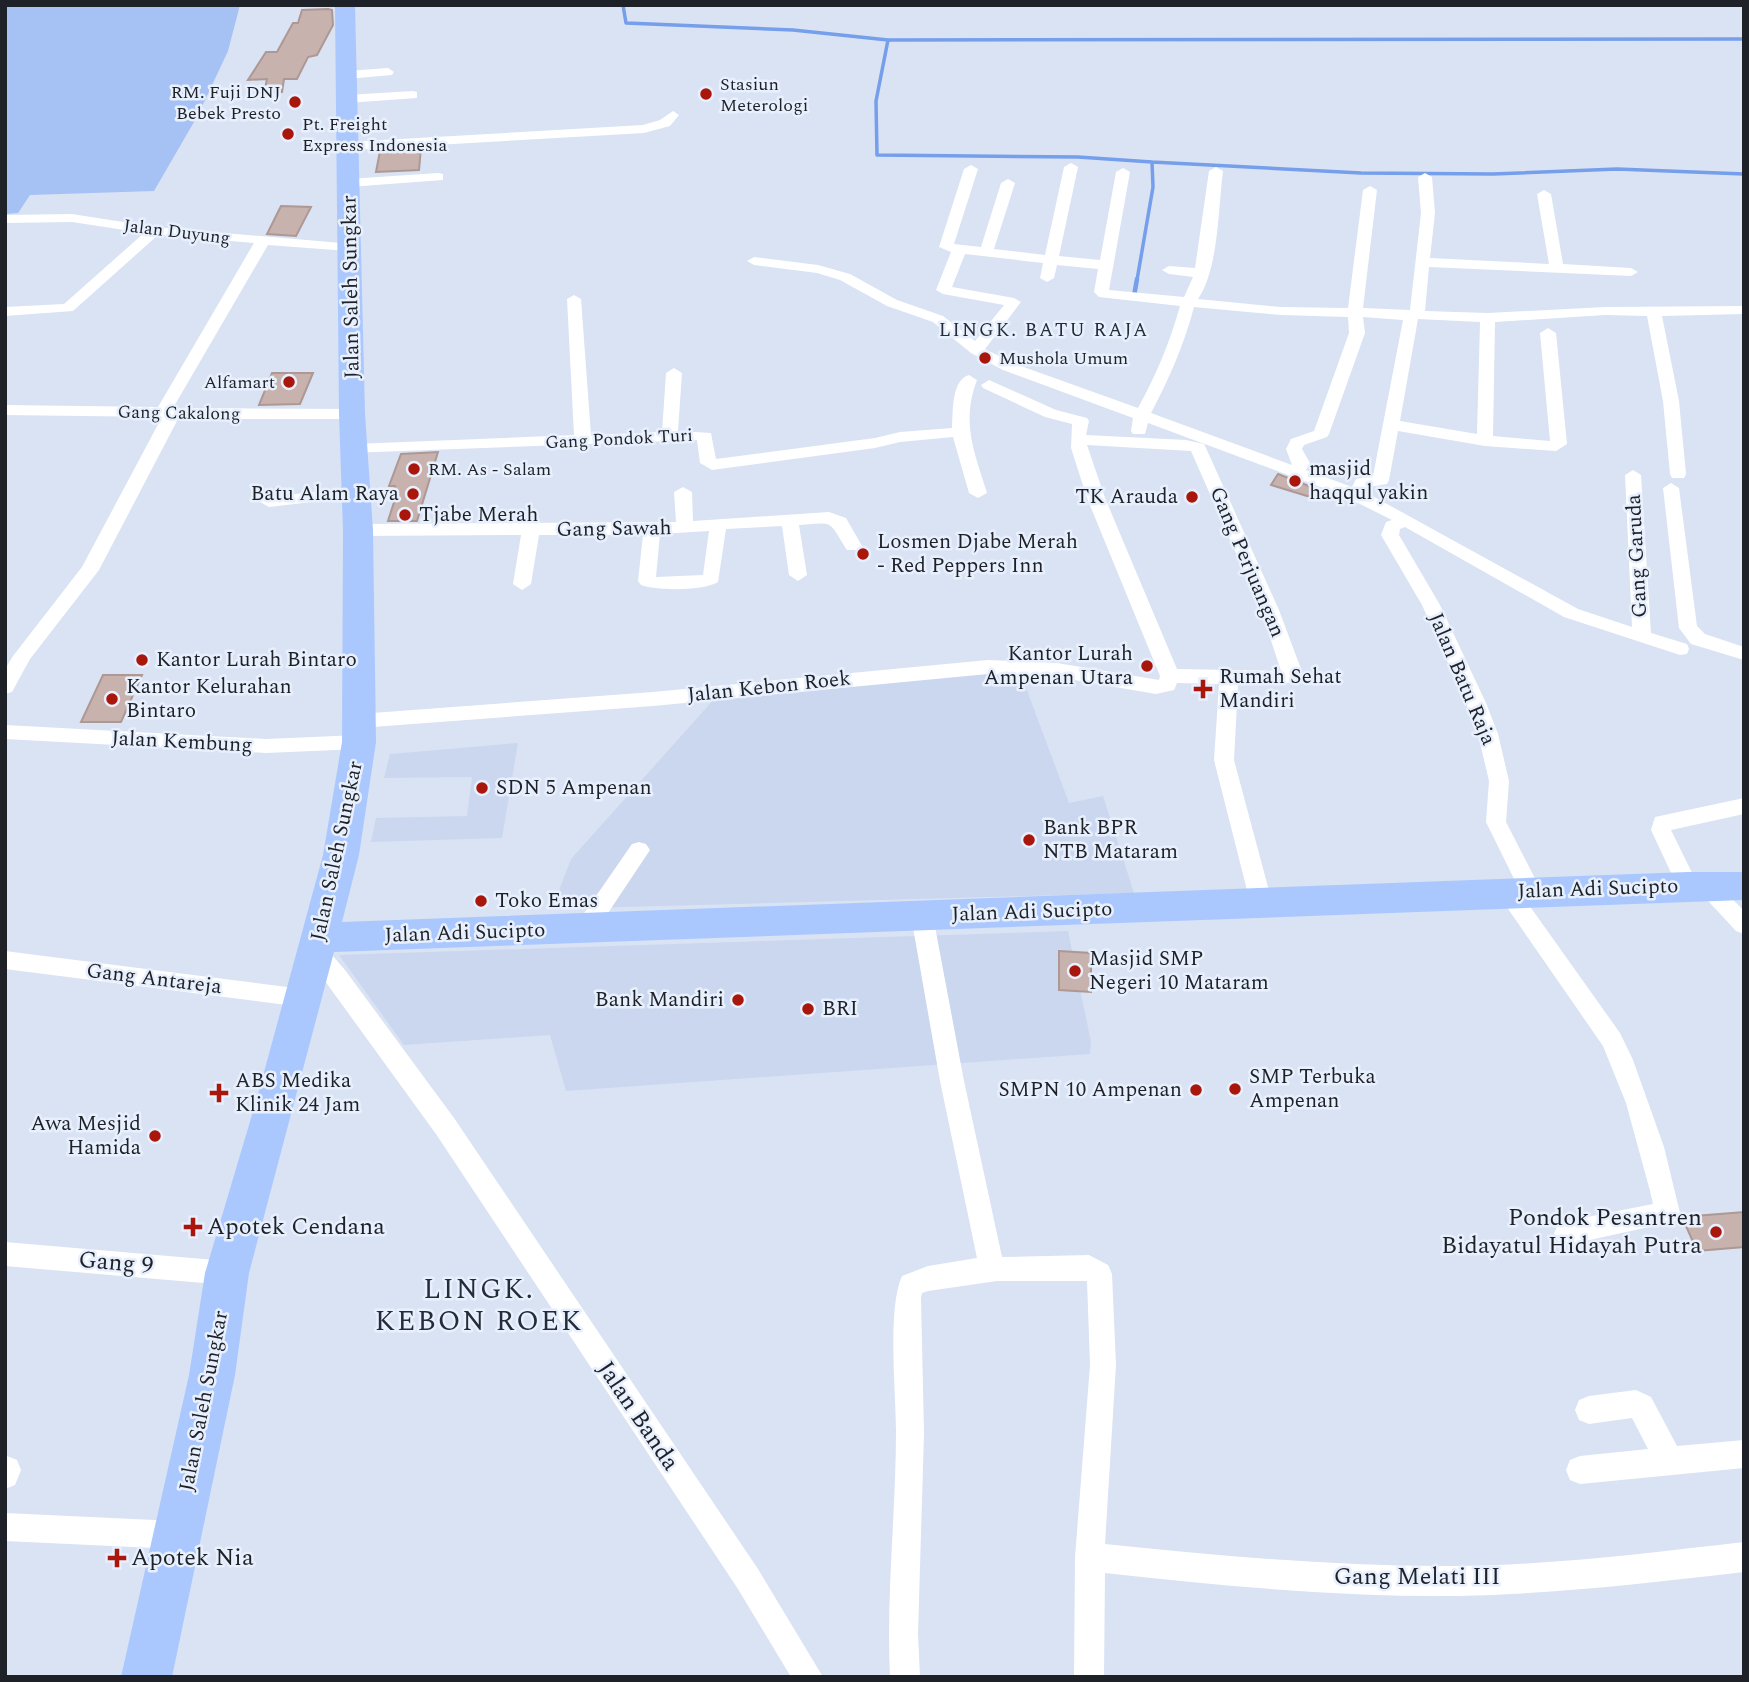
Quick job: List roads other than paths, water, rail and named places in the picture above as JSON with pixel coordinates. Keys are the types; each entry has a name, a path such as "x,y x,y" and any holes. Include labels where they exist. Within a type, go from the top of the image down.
{"highway":[{"name":"Jalan Saleh Sungkar","path":"146,1677 212,1375 227,1273 277,1098 341,855 359,732 358,530 352,414 345,5"},
{"name":"Jalan Adi Sucipto","path":"318,946 586,929 1519,892 1744,886"}],"street":[{"path":"347,87 388,72"},
{"path":"347,87 413,95"},
{"path":"348,146 644,129 662,125 673,115"},
{"path":"1047,278 1071,167"},
{"path":"971,169 946,247 1106,265"},
{"path":"1138,441 1142,417 1162,378 1202,273 1216,171"},
{"path":"1123,172 1101,292 1104,294 1281,311 1488,317 1744,310"},
{"path":"349,183 438,177"},
{"path":"1357,496 1362,483 1381,480 1393,425 1423,262 1427,213 1425,177"},
{"path":"986,253 1008,183"},
{"path":"1296,471 1302,463 1294,449 1297,442 1321,434 1357,333 1356,312 1370,190"},
{"path":"1544,194 1557,269"},
{"name":"Jalan Duyung","path":"5,219 72,218 155,231 262,242 348,247"},
{"path":"5,312 68,308 155,231"},
{"path":"5,687 22,656 90,570 168,413 262,242"},
{"path":"959,250 943,290 1014,303 976,350"},
{"path":"754,261 818,269 845,277 892,303 938,319 965,338 976,350 1009,367 1296,471 1357,496 1571,612 1680,649"},
{"path":"1423,262 1483,267 1631,272"},
{"path":"1483,267 1485,284"},
{"path":"1169,270 1202,273"},
{"path":"574,299 583,440"},
{"path":"1654,312 1671,401 1688,628 1698,639 1744,654"},
{"path":"1485,441 1488,317"},
{"path":"1393,425 1485,441 1551,446 1559,444 1548,333"},
{"path":"670,435 674,373"},
{"path":"969,380 962,399 960,432 978,493"},
{"path":"989,385 1051,414 1081,421"},
{"path":"1095,399 1081,421 1079,448 1112,542 1170,676"},
{"name":"Gang Cakalong","path":"5,410 352,414"},
{"name":"Gang Pondok Turi","path":"355,449 670,435 705,436 708,463 712,465 875,443 912,435 960,432"},
{"name":"Gang Perjuangan","path":"1080,440 1138,441 1198,448 1270,610 1291,669 1289,675 1281,678 1170,676"},
{"name":"Gang Garuda","path":"1633,475 1642,637"},
{"path":"269,502 357,492"},
{"path":"684,492 685,528"},
{"path":"789,518 798,575"},
{"name":"Gang Sawah","path":"358,530 652,529 789,518 835,518 853,546"},
{"name":"Jalan Batu Raja","path":"1405,521 1394,524 1390,533 1431,605 1488,734 1499,780 1496,822 1519,892"},
{"path":"652,529 647,581 707,581 712,578 718,524"},
{"path":"522,584 531,530"},
{"name":"Jalan Kebon Roek","path":"359,732 653,699 988,667 1057,670 1156,687 1167,685 1170,676"},
{"path":"1229,678 1224,760 1261,902"},
{"name":"Jalan Kembung","path":"5,732 266,746 359,732"},
{"path":"1744,806 1662,823 1661,830 1697,886 1744,925"},
{"path":"586,929 639,850"},
{"path":"1519,892 1612,1040 1624,1064 1637,1100 1667,1213 1567,1233"},
{"path":"922,916 952,1081 992,1270"},
{"name":"Jalan Banda","path":"318,946 337,977 445,1126 748,1580 808,1677"},
{"name":"Gang Antareja","path":"5,960 302,998"},
{"name":"Gang 9","path":"6,1256 227,1273"},
{"path":"905,1677 903,1634 910,1433 908,1298 911,1285 926,1277 992,1270 1089,1267 1099,1274 1103,1365 1090,1558 1088,1677"},
{"path":"1589,1410 1636,1404 1641,1407 1670,1462"},
{"path":"1580,1470 1744,1454"},
{"path":"5,1527 176,1535"},
{"name":"Gang Melati III","path":"1090,1558 1230,1572 1457,1581 1600,1573 1744,1557"}],"waterway":[{"path":"623,5 626,23 793,30 888,40"},
{"path":"888,40 1744,39"},
{"path":"888,40 876,101 877,155 1078,157 1152,162"},
{"path":"1137,280 1153,187 1152,162"},
{"path":"1152,162 1361,173 1493,174 1617,169 1744,174"},
{"path":"1137,279 1134,296 1139,296"}],"place":[{"name":"Stasiun Meterologi","path":"706,94"},
{"name":"RM. Fuji DNJ Bebek Presto","path":"295,102"},
{"name":"Pt. Freight Express Indonesia","path":"288,134"},
{"name":"Mushola Umum","path":"985,358"},
{"name":"Alfamart","path":"289,382"},
{"name":"RM. As - Salam","path":"414,469"},
{"name":"masjid haqqul yakin","path":"1295,481"},
{"name":"Batu Alam Raya","path":"413,494"},
{"name":"TK Arauda","path":"1192,497"},
{"name":"Tjabe Merah","path":"405,515"},
{"name":"Losmen Djabe Merah - Red Peppers Inn","path":"863,554"},
{"name":"Kantor Lurah Bintaro","path":"142,660"},
{"name":"Kantor Lurah Ampenan Utara","path":"1147,666"},
{"name":"Rumah Sehat Mandiri","path":"1203,689"},
{"name":"Kantor Kelurahan Bintaro","path":"112,699"},
{"name":"SDN 5 Ampenan","path":"482,788"},
{"name":"Bank BPR NTB Mataram","path":"1029,840"},
{"name":"Toko Emas","path":"481,901"},
{"name":"Masjid SMP Negeri 10 Mataram","path":"1075,971"},
{"name":"Bank Mandiri","path":"738,1000"},
{"name":"BRI","path":"808,1009"},
{"name":"SMP Terbuka Ampenan","path":"1235,1089"},
{"name":"SMPN 10 Ampenan","path":"1196,1090"},
{"name":"ABS Medika Klinik 24 Jam","path":"219,1093"},
{"name":"Awa Mesjid Hamida","path":"155,1136"},
{"name":"Apotek Cendana","path":"193,1227"},
{"name":"Pondok Pesantren Bidayatul Hidayah Putra","path":"1716,1232"},
{"name":"Apotek Nia","path":"117,1558"}],"district":[{"name":"LINGK. BATU RAJA","path":"1044,330"},
{"name":"LINGK. KEBON ROEK","path":"479,1305"}]}
